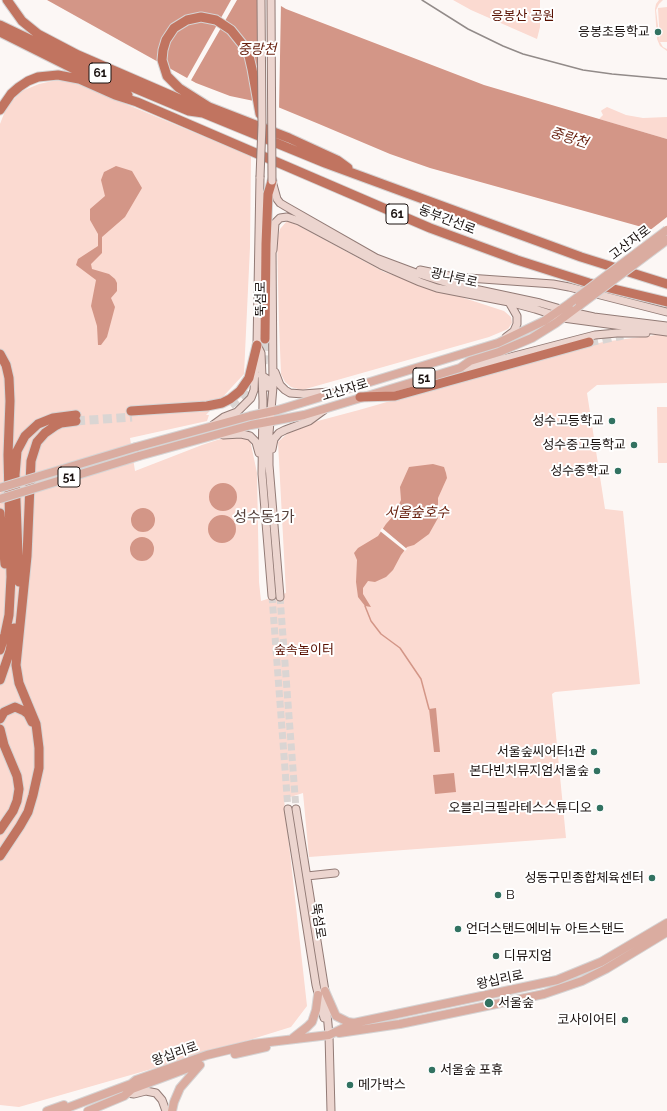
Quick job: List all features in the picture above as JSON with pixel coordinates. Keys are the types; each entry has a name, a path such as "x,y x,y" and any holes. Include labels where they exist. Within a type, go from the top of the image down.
{"highway":[{"path":"7,0 22,22 38,34 78,55 206,110"},
{"path":"206,110 171,81 165,71 162,60 164,45 171,32 182,22 196,17 211,18 222,23 235,34 243,45 249,56 262,125"},
{"name":"61","path":"0,25 120,82 188,111 206,110"},
{"path":"0,32 82,73 117,88 137,102"},
{"name":"61","path":"0,110 8,98 19,87 33,79 48,75 58,75 79,79 115,95 137,102"},
{"name":"동부간선로","path":"137,102 437,230 576,279 667,302"},
{"name":"동부간선로","path":"206,110 325,163 581,257 667,284"},
{"path":"265,339 268,194 272,181"},
{"path":"360,397 395,396 589,342"},
{"path":"230,405 209,411 131,414 207,406 230,400 240,391 249,378 256,347"},
{"path":"0,354 6,365 9,378 11,577 9,615 0,650"},
{"path":"0,680 11,645 18,596 19,573 15,470 17,451 25,436 38,424 53,418 76,418 55,426 41,437 37,442 30,469 27,556 16,664 19,683 36,724 39,764 33,795 24,819 0,856"},
{"path":"0,513 9,615"},
{"path":"0,719 4,712 15,707 20,708 28,714 37,732"},
{"path":"0,729 2,741 15,769 19,789 13,811 0,830"}],"main road":[{"name":"뚝섬로","path":"261,0 262,125 256,347 261,353 266,412 265,508 272,596"},
{"name":"뚝섬로","path":"266,412 273,386 272,250 270,235 272,181 271,0"},
{"name":"광나루로","path":"272,181 275,195 280,203 306,219 368,252 376,258 470,289 540,303 561,310 594,317 666,330"},
{"name":"광나루로","path":"272,250 275,223 280,218 287,217 299,221 381,265 437,288 509,302 563,318 666,330"},
{"name":"고산자로","path":"0,488 136,447 266,412 498,343 553,316 667,230"},
{"name":"고산자로","path":"0,499 139,456 266,422 304,415 460,368 470,361 499,352 532,338 563,318 667,240"},
{"path":"368,252 439,275 553,284 667,312"},
{"path":"498,343 514,331 517,324 517,316 509,302"},
{"path":"460,368 472,367 596,336 666,330"},
{"path":"212,426 224,417 237,412 251,398 255,383 256,347"},
{"path":"272,367 276,372 280,385 290,393 303,394 338,391"},
{"path":"262,374 267,379 267,387 273,386"},
{"path":"214,435 241,434 252,437 258,446 266,465 272,458 273,442 276,436 286,430 309,421 328,407"},
{"name":"뚝섬로","path":"266,474 272,507 280,597"},
{"name":"뚝섬로","path":"288,809 329,1035 331,1111"},
{"name":"뚝섬로","path":"296,809 307,876 322,993"},
{"path":"307,876 335,873"},
{"name":"왕십리로","path":"68,1111 131,1084 136,1080 207,1055 253,1044 329,1035 354,1023 557,980 601,962 667,923"},
{"name":"왕십리로","path":"59,1111 111,1093 127,1093 132,1089 204,1062 288,1042 407,1022 544,994 582,981 606,969 667,932"},
{"path":"322,993 336,1016 348,1022 354,1023"},
{"path":"288,1040 297,1035 312,1022 322,993"},
{"path":"172,1111 180,1088 189,1076 204,1062"},
{"path":"47,1111 130,1080 136,1080"},
{"path":"88,1111 111,1103 127,1093 134,1094 146,1091 156,1093 162,1100 166,1111"}],"green space":[{"name":"응봉산 공원","path":"453,0 540,0 540,27 537,39 471,10"},
{"path":"659,0 663,0 656,10 660,42 663,47 667,49 667,51 660,46 657,39 655,9"},
{"path":"667,7 667,42 660,42 658,8"},
{"name":"숲속놀이터","path":"57,80 75,83 251,156 250,247 244,374 206,415 209,415 207,421 130,438 135,471 202,445 248,430 257,473 259,582 261,601 286,593 278,442 290,431 314,422 603,342 663,334 667,335 667,383 597,385 587,393 605,509 623,511 640,684 555,692 552,694 566,838 309,857 303,793 284,799 307,1006 291,1027 204,1054 19,1107 0,1105 0,124 7,106 22,91 39,84"},
{"path":"607,107 626,115 643,118 667,117 667,139 599,119 603,115 601,111"},
{"path":"287,221 384,272 504,311 511,317 512,323 508,329 489,337 302,390 291,387 285,382 281,374 277,240 280,229"},
{"path":"657,407 667,407 667,463 658,463"}],"water":[{"name":"중랑천","path":"47,0 271,0 286,9 484,85 667,139 667,234 430,168 390,154 273,105 230,96 196,83"},
{"path":"116,166 132,171 142,188 125,217 102,237 102,253 91,264 92,269 109,274 117,283 117,291 111,298 115,307 107,337 101,345 98,345 97,326 91,306 96,280 76,265 78,259 98,246 98,234 90,220 90,209 105,196 101,180 104,172"},
{"name":"서울숲호수","path":"433,464 444,467 447,478 438,498 438,518 429,534 414,545 407,547 393,570 386,577 375,582 368,581 363,588 363,594 371,607 365,606 358,597 356,582 357,560 354,553 358,548 378,536 394,515 401,500 400,487 409,467"},
{"path":"223,483 233,487 237,497 233,507 223,511 213,507 209,497 213,487"},
{"path":"143,508 152,511 155,520 152,529 143,532 134,529 131,520 134,511"},
{"path":"222,515 232,519 236,529 232,539 222,543 212,539 208,529 212,519"},
{"path":"142,537 151,540 154,549 151,558 142,561 133,558 130,549 133,540"},
{"path":"436,708 440,752 434,752 429,709"},
{"path":"454,773 456,792 435,794 433,775"}],"pier":[{"path":"231,0 237,0 190,82 186,80"},
{"path":"259,0 275,0 281,3 279,110 256,104"},
{"path":"667,217 667,236 649,231"},
{"path":"382,528 407,549 405,551 380,531"}],"waterway":[{"path":"365,606 371,621 381,634 400,648 421,679 429,709"}],"tunnel":[{"path":"589,342 623,335"},
{"path":"263,364 265,339"},
{"path":"230,405 244,394 257,378"},
{"path":"76,421 132,417"},
{"path":"272,596 288,809"},
{"path":"280,597 296,809"}],"railway":[{"path":"422,0 468,29 523,54 583,70 667,79"}],"place":[{"name":"응봉초등학교","path":"658,32"},
{"name":"성수고등학교","path":"612,421"},
{"name":"성수중고등학교","path":"634,445"},
{"name":"성수중학교","path":"618,471"},
{"name":"서울숲씨어터1관","path":"594,752"},
{"name":"본다빈치뮤지엄서울숲","path":"597,771"},
{"name":"오블리크필라테스스튜디오","path":"600,808"},
{"name":"성동구민종합체육센터","path":"652,878"},
{"name":"B","path":"498,895"},
{"name":"언더스탠드에비뉴 아트스탠드","path":"458,929"},
{"name":"디뮤지엄","path":"496,956"},
{"name":"서울숲","path":"489,1003"},
{"name":"코사이어티","path":"625,1020"},
{"name":"서울숲 포휴","path":"432,1070"},
{"name":"메가박스","path":"350,1085"}],"district":[{"name":"성수동1가","path":"264,517"}]}
